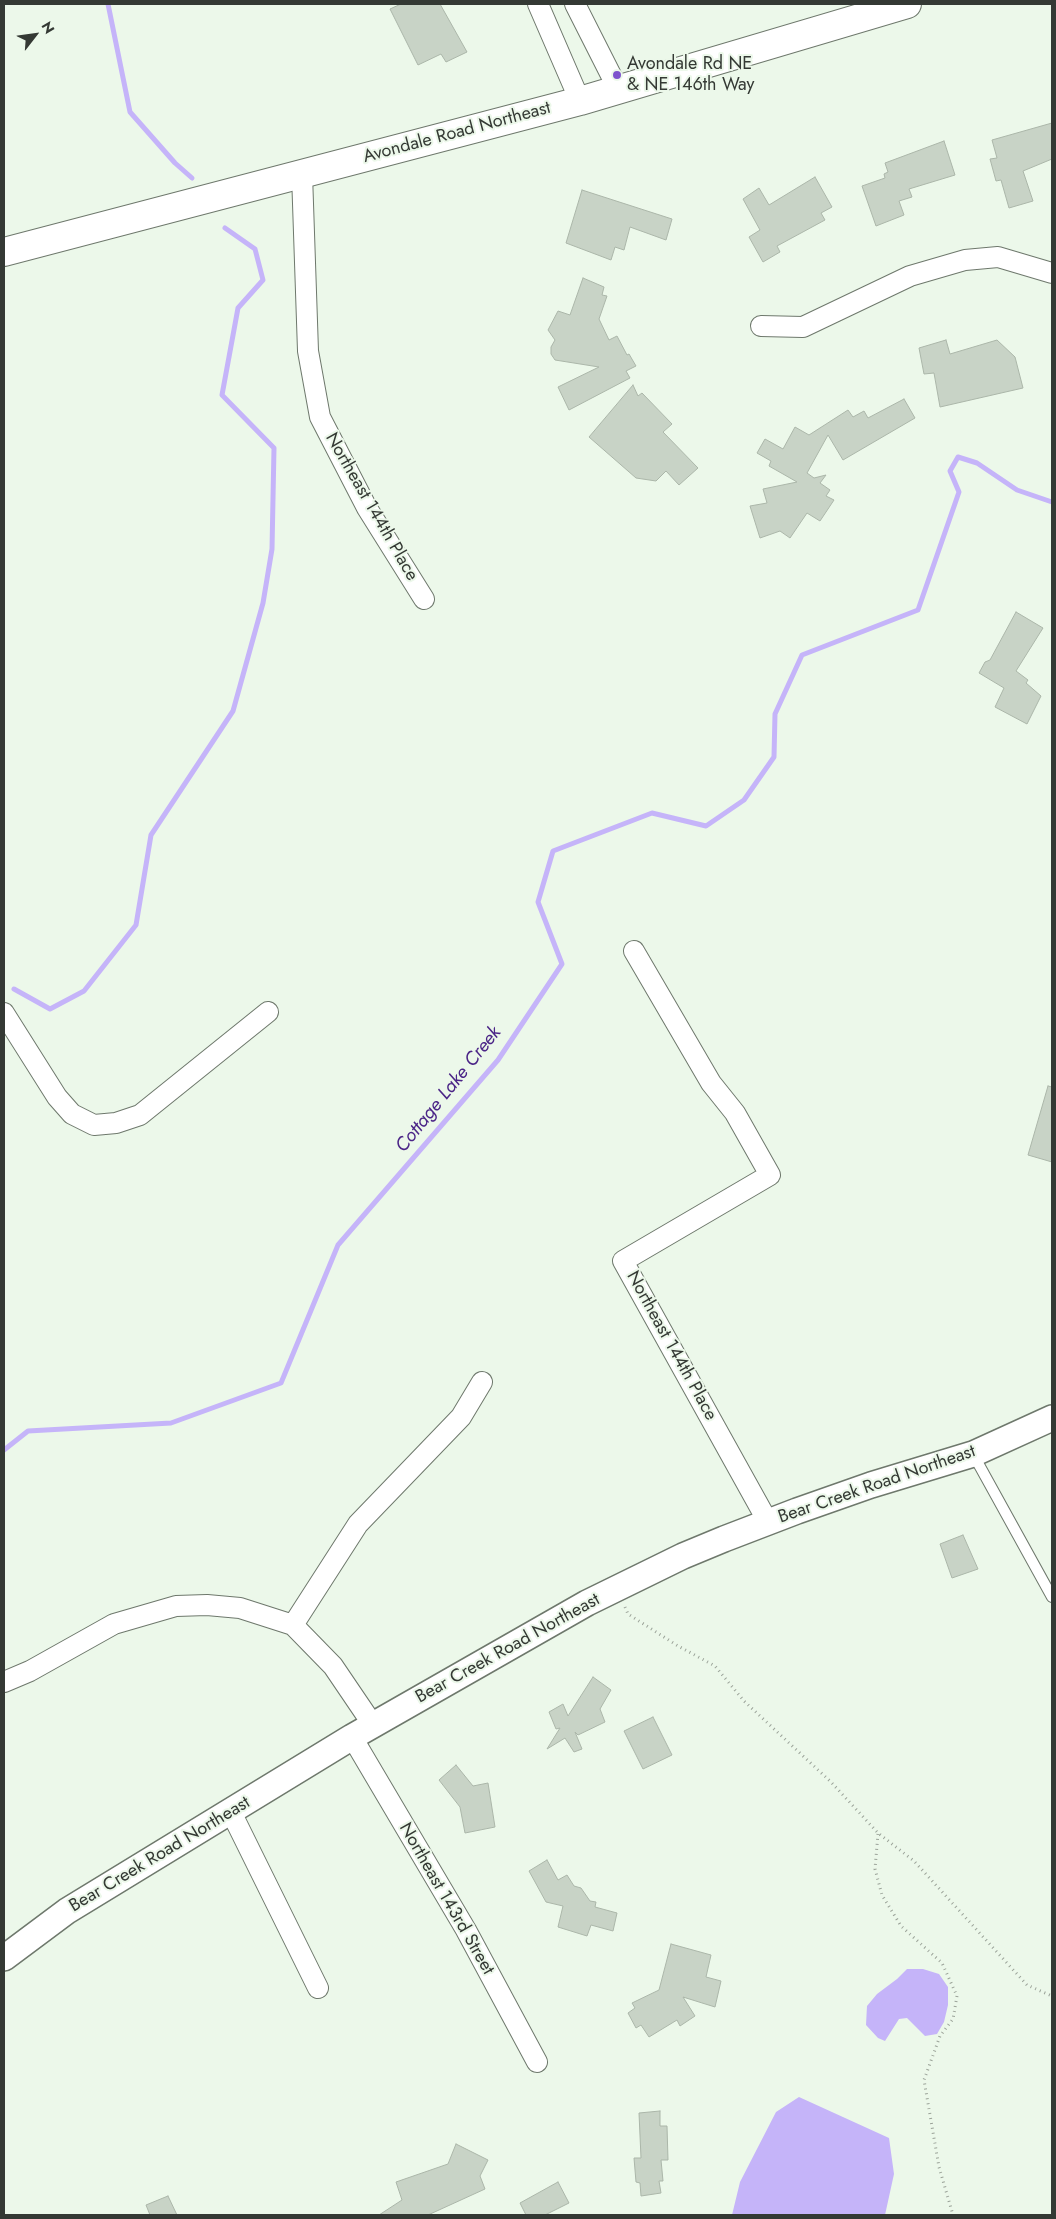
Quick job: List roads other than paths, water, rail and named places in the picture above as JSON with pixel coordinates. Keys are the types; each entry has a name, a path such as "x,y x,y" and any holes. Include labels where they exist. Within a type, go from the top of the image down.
{"main road":[{"name":"Avondale Road Northeast","path":"4,252 580,100 907,4"}],"street":[{"path":"538,4 580,100"},
{"path":"575,4 618,89"},
{"name":"Northeast 144th Place","path":"302,174 308,351 320,417 367,508 424,600"},
{"path":"761,326 803,327 910,276 966,260 998,258 1052,273"},
{"name":"Northeast 144th Place","path":"634,951 711,1083 735,1113 770,1175 623,1261 768,1522"},
{"path":"4,1012 57,1097 72,1114 94,1125 116,1123 140,1115 268,1012"},
{"path":"293,1625 358,1524 461,1417 482,1382"},
{"name":"Bear Creek Road Northeast","path":"4,1958 67,1912 363,1731 529,1635 616,1589 683,1556 768,1522 872,1485 973,1454 1052,1418"},
{"name":"Northeast 143rd Street","path":"4,1682 30,1671 114,1624 176,1606 207,1605 246,1609 293,1625 333,1666 363,1731 537,2062"},
{"path":"231,1812 318,1988"}],"lane":[{"path":"973,1454 1052,1597"}],"waterway":[{"path":"108,4 130,112 175,163 192,178"},
{"path":"14,989 50,1009 84,991 136,925 151,835 233,711 263,603 272,549 274,448 222,395 238,308 263,280 255,249 225,228"},
{"name":"Cottage Lake Creek","path":"4,1450 28,1431 171,1423 281,1383 338,1245 498,1060 562,964 538,902 553,851 652,813 706,826 744,800 774,757 775,714 802,655 918,610 959,492 950,471 958,457 977,463 1017,490 1052,502"}],"place":[{"name":"Avondale Rd NE & NE 146th Way","path":"617,75"}]}
